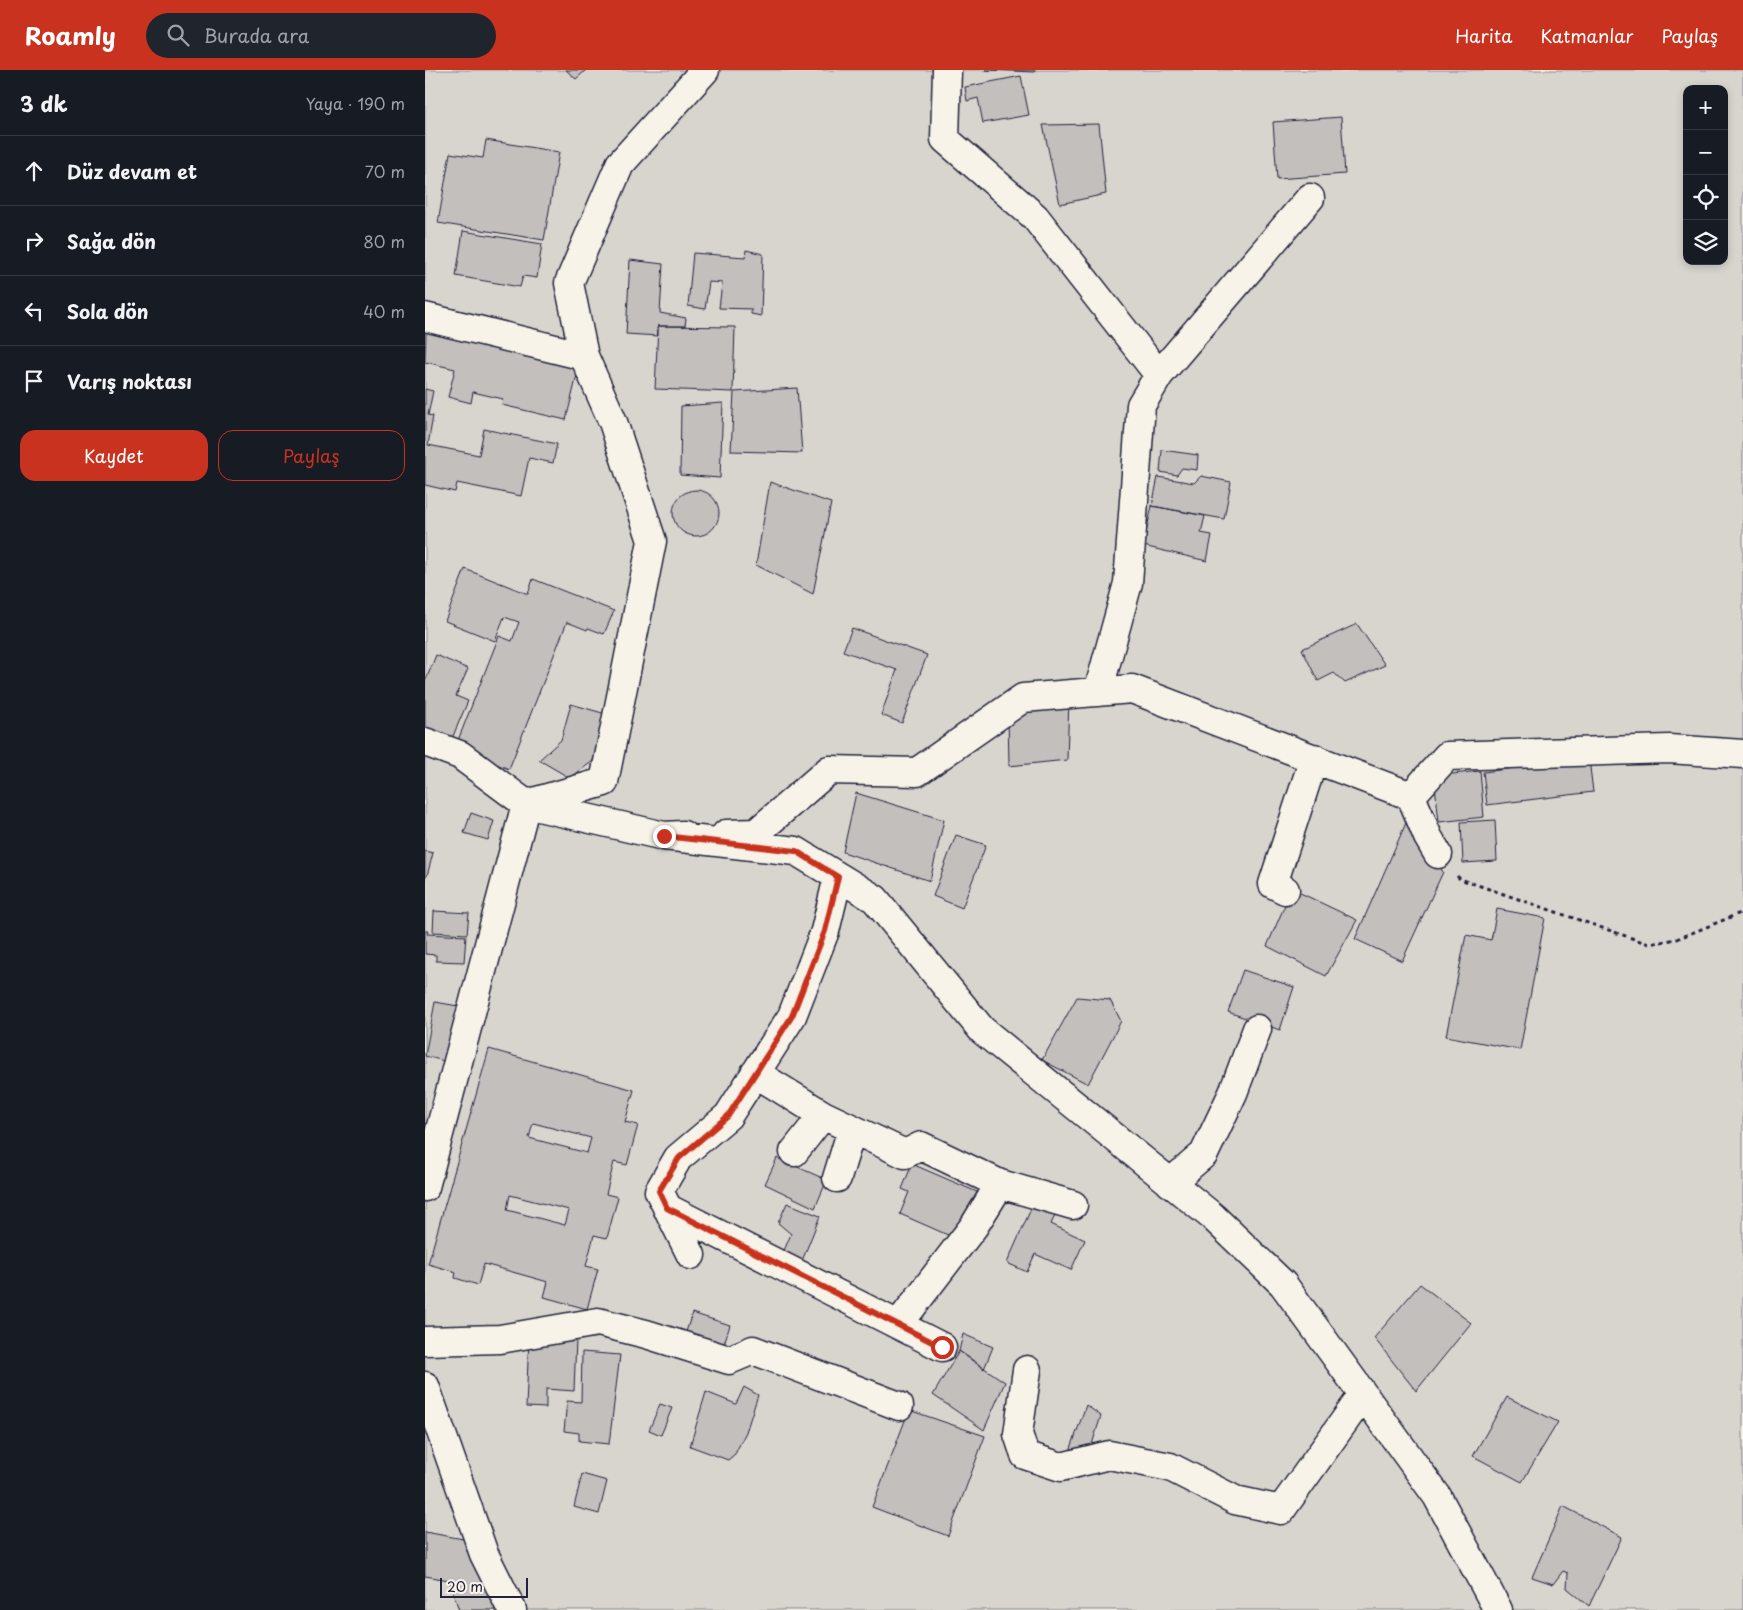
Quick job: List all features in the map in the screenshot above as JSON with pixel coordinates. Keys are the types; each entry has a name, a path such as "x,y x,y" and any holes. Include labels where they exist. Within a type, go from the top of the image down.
{"street":[{"path":"526,804 604,782 652,541 613,422 584,356 569,282 620,164 705,70"},
{"path":"947,70 945,139 1035,217 1159,375"},
{"path":"1098,692 1128,583 1141,405 1159,375 1309,198"},
{"path":"425,317 584,356"},
{"path":"664,836 755,833 829,770 917,772 1023,698 1132,689 1411,796 1428,837 1438,854"},
{"path":"425,742 460,756 526,804 664,836 796,851 875,899 982,1030 1213,1217 1283,1284 1437,1496 1499,1610"},
{"path":"1411,796 1447,756 1669,749 1743,754"},
{"path":"1285,890 1273,884 1314,758"},
{"path":"425,1187 526,804"},
{"path":"691,1254 659,1191 679,1158 728,1116 792,1016 825,931 838,877"},
{"path":"1170,1182 1203,1154 1233,1094 1257,1029"},
{"path":"755,1073 823,1116 905,1154 921,1146 1000,1184 1073,1205"},
{"path":"794,1152 823,1116"},
{"path":"837,1178 852,1129"},
{"path":"898,1324 973,1226 1000,1184"},
{"path":"667,1208 942,1347"},
{"path":"425,1341 500,1338 598,1322 646,1334 729,1360 753,1350 899,1406"},
{"path":"1027,1370 1018,1434 1025,1455 1061,1467 1109,1454 1170,1468 1235,1500 1281,1510 1363,1394"},
{"path":"425,1386 484,1554 512,1610"}],"path":[{"path":"1438,854 1460,879 1649,944 1677,939 1743,912"}],"shaded area":[{"path":"425,70 1743,70 1743,1610 425,1610"}],"building":[{"path":"566,70 586,70 576,79"},
{"path":"985,70 1035,70 1035,72"},
{"path":"1021,76 1029,115 983,123 978,98 967,101 965,87"},
{"path":"1341,117 1345,174 1277,179 1273,122"},
{"path":"1099,124 1106,194 1060,204 1043,125"},
{"path":"486,140 559,152 544,240 438,223 450,153 483,158"},
{"path":"463,231 542,244 537,278 523,276 520,287 456,276"},
{"path":"746,250 763,254 761,316 751,314 751,309 719,308 722,283 709,282 705,309 688,306 693,253 745,257"},
{"path":"630,260 663,264 660,313 686,318 685,326 658,326 658,336 626,334"},
{"path":"658,326 735,327 733,392 655,389"},
{"path":"426,332 579,367 566,420 502,405 503,399 473,392 471,403 448,397 455,369 425,362"},
{"path":"797,388 802,453 731,451 734,392"},
{"path":"425,389 433,391 428,415 433,416 428,445 479,455 484,429 557,444 553,463 529,458 521,496 457,483 455,492 425,485"},
{"path":"723,403 720,478 680,475 681,406"},
{"path":"1162,450 1198,455 1197,470 1182,468 1177,475 1160,472"},
{"path":"1201,476 1231,482 1224,519 1152,506 1158,477 1194,483"},
{"path":"770,482 831,503 813,594 756,565"},
{"path":"696,490 709,494 715,500 719,513 715,526 709,532 696,536 683,532 677,526 673,513 677,500 683,494"},
{"path":"1152,506 1205,516 1201,533 1212,535 1207,561 1143,546"},
{"path":"465,569 528,594 533,579 614,611 604,634 567,622 509,769 455,748 499,636 512,641 519,622 504,617 495,641 445,621"},
{"path":"1357,624 1385,665 1345,683 1334,673 1318,681 1302,649"},
{"path":"852,628 927,655 902,723 881,715 897,670 843,651"},
{"path":"436,655 468,669 456,696 468,701 450,743 425,732 425,682"},
{"path":"1069,699 1067,760 1009,766 1008,716"},
{"path":"571,704 606,714 593,761 570,778 539,760 561,740"},
{"path":"1589,759 1593,792 1487,805 1483,772"},
{"path":"1480,771 1484,817 1439,822 1434,776"},
{"path":"856,793 944,820 930,881 843,852"},
{"path":"471,813 494,821 488,840 464,833"},
{"path":"1409,816 1443,872 1402,961 1355,939"},
{"path":"1495,820 1497,861 1463,863 1461,822"},
{"path":"956,835 986,845 962,908 933,896"},
{"path":"425,851 433,853 427,876 425,876"},
{"path":"1292,889 1357,920 1326,976 1267,946"},
{"path":"1497,909 1545,918 1520,1050 1446,1036 1466,935 1491,940"},
{"path":"434,911 469,913 467,934 433,932"},
{"path":"425,931 428,931 427,934 466,936 464,962 436,961 436,955 425,954"},
{"path":"1243,970 1294,987 1280,1030 1228,1012"},
{"path":"1077,997 1110,1000 1121,1021 1088,1084 1042,1060"},
{"path":"435,1002 464,1007 452,1063 425,1056"},
{"path":"489,1049 634,1090 625,1122 638,1125 627,1165 614,1162 606,1194 618,1197 607,1238 594,1235 586,1266 598,1269 587,1309 544,1297 548,1282 484,1264 478,1285 455,1278 456,1272 428,1264","holes":["533,1123 591,1138 587,1153 529,1138","510,1195 569,1210 565,1225 507,1210"]},
{"path":"777,1158 827,1180 815,1208 765,1184"},
{"path":"912,1164 977,1192 957,1239 900,1214 909,1192 902,1189"},
{"path":"1034,1202 1057,1211 1051,1224 1085,1240 1071,1270 1035,1254 1027,1272 1007,1263"},
{"path":"787,1203 820,1216 802,1261 783,1253 791,1234 778,1223"},
{"path":"1420,1284 1471,1323 1416,1391 1374,1338"},
{"path":"692,1313 730,1325 723,1347 685,1335"},
{"path":"963,1334 993,1347 984,1369 959,1351"},
{"path":"529,1338 576,1340 574,1391 546,1389 546,1408 526,1407"},
{"path":"959,1351 1005,1382 984,1430 933,1395"},
{"path":"582,1352 620,1355 609,1444 579,1441 579,1433 564,1431 567,1401 581,1402"},
{"path":"744,1387 758,1395 746,1432 735,1454 728,1460 690,1446 706,1392 736,1404"},
{"path":"1507,1397 1558,1422 1522,1482 1473,1456"},
{"path":"660,1404 672,1408 661,1435 649,1430"},
{"path":"1086,1405 1101,1416 1088,1457 1070,1451"},
{"path":"909,1410 985,1436 948,1536 872,1507"},
{"path":"582,1474 607,1481 599,1514 574,1507"},
{"path":"1563,1506 1622,1537 1589,1606 1567,1588 1568,1573 1563,1571 1553,1584 1532,1577"},
{"path":"425,1532 474,1541 499,1610 459,1610 449,1580 425,1576"}],"route":[{"path":"664,836 796,851 838,877 825,931 792,1016 728,1116 679,1158 659,1191 667,1208 942,1347"}]}
